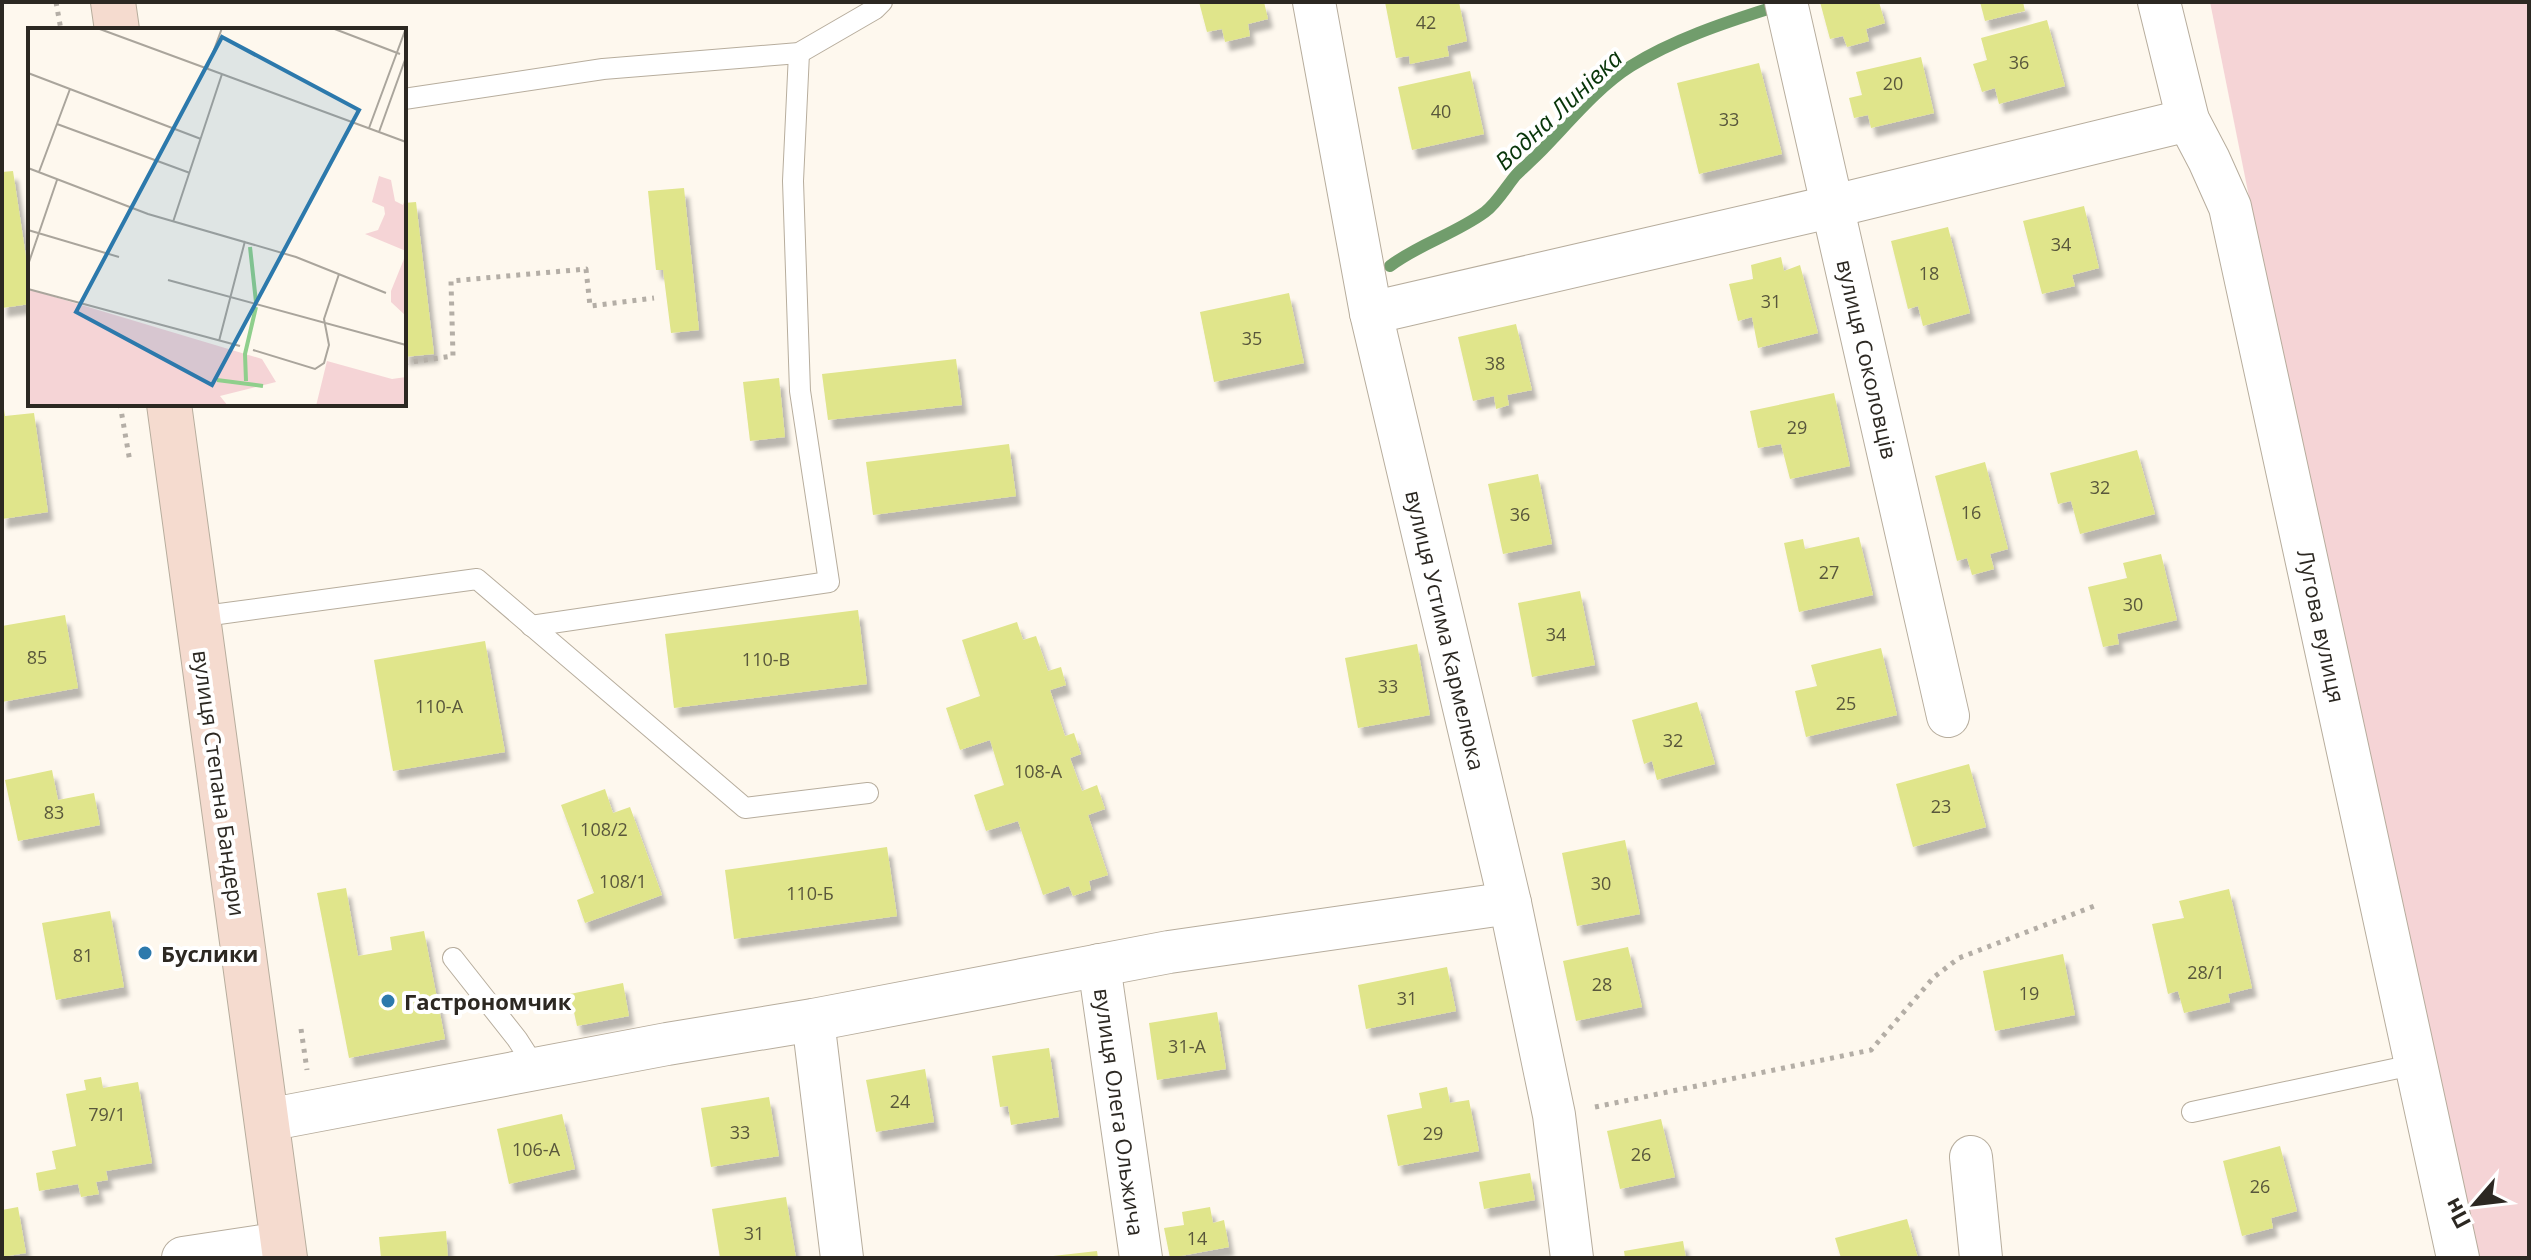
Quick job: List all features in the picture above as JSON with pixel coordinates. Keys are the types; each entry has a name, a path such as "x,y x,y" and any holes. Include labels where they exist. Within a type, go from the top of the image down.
{"street":[{"path":"113,2 117,28"},
{"name":"вулиця Устима Кармелюка","path":"1314,2 1371,313 1510,903 1554,1115 1572,1258"},
{"name":"вулиця Соколовців","path":"1786,2 1948,716"},
{"name":"Лугова вулиця","path":"2159,2 2188,120 2230,207 2458,1258"},
{"path":"1371,313 2188,120"},
{"name":"вулиця Степана Бандери","path":"169,406 284,1250"},
{"path":"267,1120 1169,952 1510,903"},
{"name":"вулиця Олега Ольжича","path":"1099,965 1141,1258"},
{"path":"813,1020 842,1258"},
{"path":"1971,1157 1981,1258"},
{"path":"183,1258 284,1250"}],"lane":[{"path":"406,99 603,69 799,53 882,2"},
{"path":"531,626 829,582 800,391 793,181 799,53"},
{"path":"197,617 477,579 745,808 868,793"},
{"path":"453,958 517,1039 537,1070"},
{"path":"2192,1112 2417,1064"}],"path":[{"path":"56,2 61,28"},
{"path":"406,363 453,356 451,281 586,269 590,306 654,298"},
{"path":"1554,1115 1871,1050 1934,977 1959,958 2097,905"}],"shaded area":[{"path":"2210,2 2529,2 2529,1258 2466,1258 2378,841"}],"building":[{"path":"1199,2 1264,2 1268,19 1248,24 1250,36 1225,42 1222,29 1207,32"},
{"path":"1385,2 1459,2 1467,41 1447,46 1449,56 1410,64 1409,56 1396,58"},
{"path":"1820,2 1879,2 1885,23 1866,29 1869,41 1847,47 1843,36 1830,39"},
{"path":"1980,2 2023,2 2025,11 1985,21"},
{"path":"2047,20 2065,86 1999,104 1995,88 1982,92 1973,64 1987,60 1981,38"},
{"path":"1921,57 1934,113 1871,128 1868,115 1854,118 1849,98 1862,95 1856,72"},
{"path":"1759,63 1782,154 1699,174 1677,83"},
{"path":"1470,71 1484,134 1412,150 1398,87"},
{"path":"13,171 28,270 28,304 2,308 2,172"},
{"path":"684,188 699,330 671,333 663,270 656,270 648,191"},
{"path":"416,202 434,354 406,357 406,203"},
{"path":"2084,206 2099,268 2072,275 2075,286 2042,294 2023,221"},
{"path":"1948,227 1970,313 1923,326 1918,306 1908,309 1891,241"},
{"path":"1781,257 1784,271 1800,265 1818,333 1758,348 1752,317 1738,321 1729,284 1753,279 1751,265"},
{"path":"1289,293 1304,363 1214,382 1200,312"},
{"path":"1516,324 1532,390 1507,395 1509,405 1496,409 1494,396 1473,401 1458,337"},
{"path":"956,359 962,405 828,420 822,374"},
{"path":"779,378 785,437 750,441 743,382"},
{"path":"1834,393 1850,466 1790,479 1781,444 1758,448 1750,411"},
{"path":"2,409 5,416 34,413 48,512 2,519"},
{"path":"1009,444 1016,496 873,515 866,462"},
{"path":"2137,450 2155,514 2080,534 2071,501 2058,504 2050,473"},
{"path":"1985,462 2008,549 1990,554 1994,569 1972,575 1967,558 1957,561 1935,476"},
{"path":"1538,474 1552,544 1503,554 1488,484"},
{"path":"1859,537 1873,595 1799,612 1784,543 1803,539 1805,549"},
{"path":"2161,554 2177,620 2117,634 2119,644 2103,647 2088,587 2127,578 2123,563"},
{"path":"1580,591 1595,665 1532,677 1518,603"},
{"path":"858,610 867,684 674,708 665,634"},
{"path":"65,615 78,688 2,702 2,626"},
{"path":"1017,622 1023,640 1036,636 1048,671 1061,667 1066,685 1050,690 1065,736 1074,733 1081,754 1070,758 1082,791 1097,785 1105,809 1088,815 1108,875 1089,881 1091,890 1073,896 1069,886 1043,895 1018,821 986,831 974,795 1004,785 990,740 960,750 946,708 980,696 962,640"},
{"path":"485,641 505,752 393,771 374,660"},
{"path":"1417,644 1430,715 1358,728 1345,658"},
{"path":"1881,648 1897,715 1806,737 1795,691 1817,686 1811,665"},
{"path":"1697,702 1715,764 1657,780 1652,761 1644,764 1632,720"},
{"path":"1969,764 1986,827 1913,847 1896,784"},
{"path":"52,770 58,800 94,793 100,825 18,841 5,780"},
{"path":"605,789 613,813 630,807 662,895 585,923 577,900 594,893 561,805"},
{"path":"1625,840 1640,914 1577,926 1562,853"},
{"path":"887,847 897,916 734,939 725,870"},
{"name":"Гастрономчик","path":"346,888 358,956 392,950 390,937 424,931 445,1039 349,1058 317,893"},
{"path":"2229,889 2252,988 2228,994 2230,1002 2184,1013 2178,991 2168,994 2152,924 2184,918 2179,901"},
{"path":"110,911 124,987 56,1000 42,923"},
{"path":"1628,947 1642,1007 1576,1021 1563,961"},
{"path":"2063,954 2075,1015 1995,1031 1983,971"},
{"path":"1447,967 1456,1011 1366,1029 1358,985"},
{"path":"623,983 629,1016 577,1026 570,994"},
{"path":"1217,1012 1226,1069 1157,1080 1149,1023"},
{"path":"1049,1048 1059,1117 1011,1125 1008,1106 1000,1107 992,1056"},
{"path":"925,1069 934,1122 876,1132 866,1080"},
{"path":"101,1077 103,1088 138,1082 152,1163 106,1171 108,1180 96,1182 99,1194 81,1197 78,1184 39,1191 36,1173 56,1169 52,1151 76,1146 66,1094 86,1090 84,1080"},
{"path":"1447,1087 1450,1103 1469,1100 1479,1151 1398,1166 1387,1115 1422,1108 1419,1093"},
{"path":"769,1097 779,1156 711,1167 701,1108"},
{"path":"562,1114 575,1169 509,1184 497,1129"},
{"path":"1661,1119 1675,1177 1620,1189 1607,1131"},
{"path":"2280,1146 2297,1211 2271,1218 2273,1228 2242,1236 2223,1161"},
{"path":"1530,1173 1535,1200 1484,1209 1479,1182"},
{"path":"786,1197 796,1258 720,1258 712,1209"},
{"path":"18,1207 26,1253 2,1257 2,1210"},
{"path":"1210,1207 1213,1223 1224,1220 1229,1247 1170,1258 1164,1228 1184,1225 1182,1212"},
{"path":"1907,1219 1918,1258 1841,1258 1835,1238"},
{"path":"446,1231 448,1258 381,1258 379,1237"},
{"path":"1683,1241 1686,1258 1625,1258 1624,1251"},
{"path":"1097,1251 1098,1258 1053,1258 1053,1256"}],"waterway":[{"name":"Водна Линівка","path":"1390,266 1485,212 1582,107 1631,66 1681,40 1771,8"}],"place":[{"name":"Буслики","path":"145,953"},
{"name":"Гастрономчик","path":"388,1001"}]}
